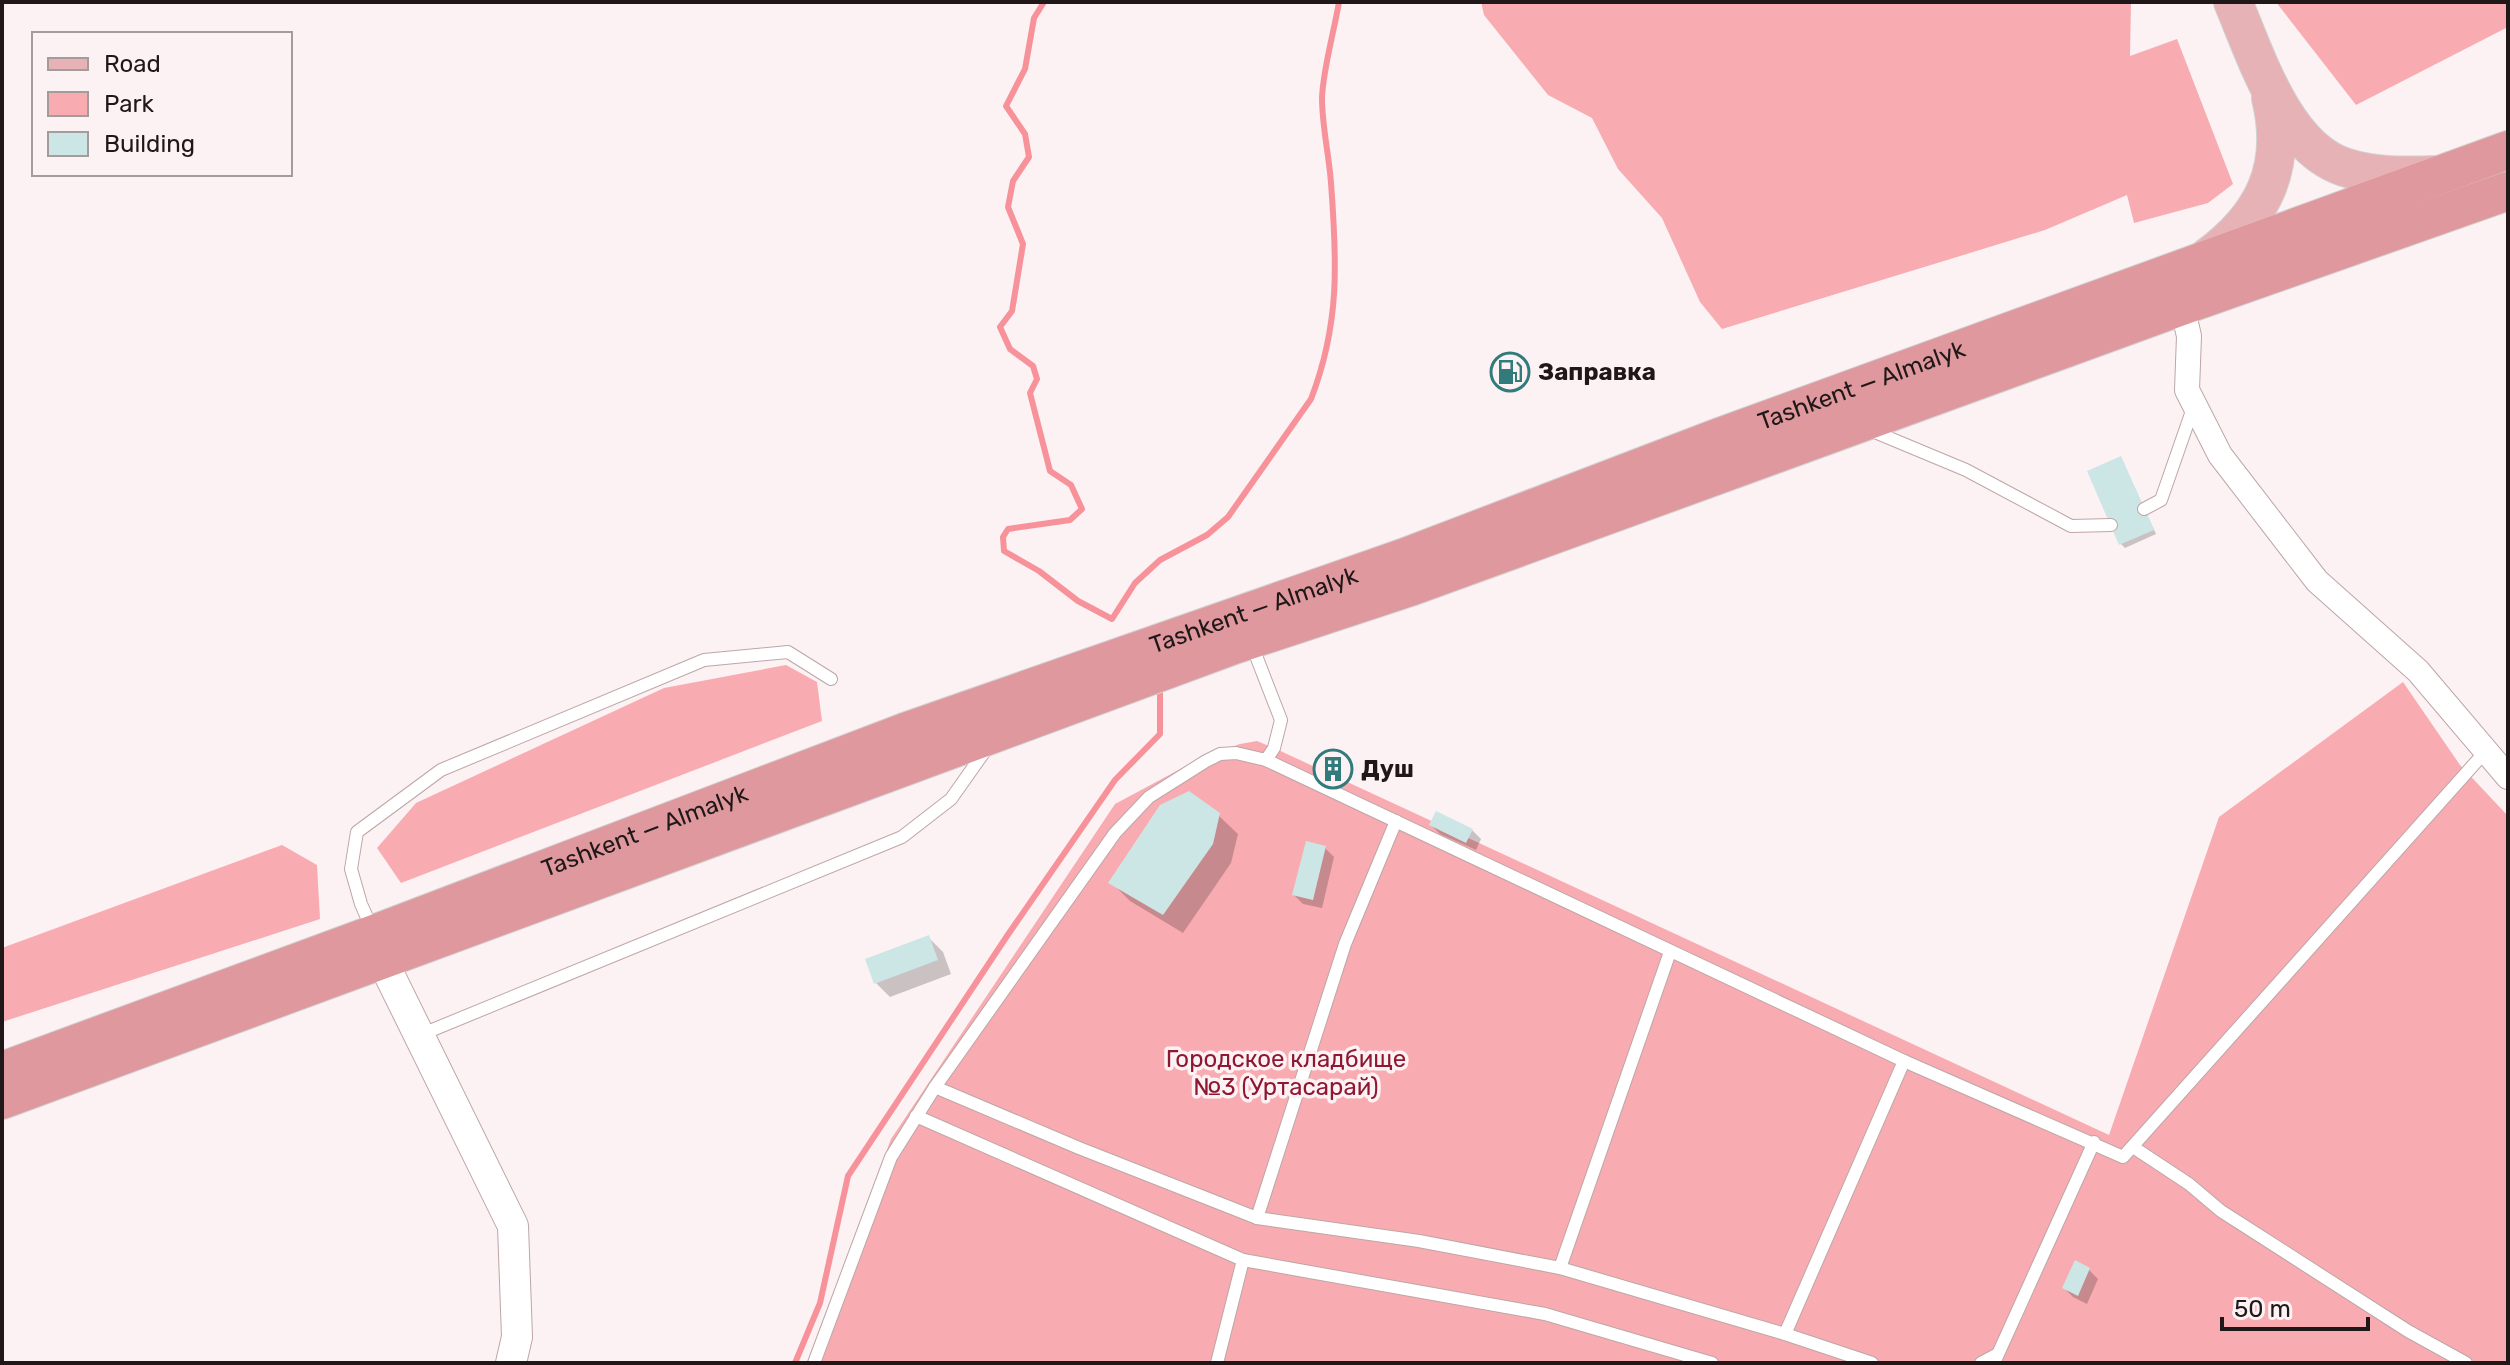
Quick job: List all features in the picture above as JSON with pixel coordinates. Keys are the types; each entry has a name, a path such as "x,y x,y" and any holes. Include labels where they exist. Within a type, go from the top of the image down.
{"highway":[{"name":"Tashkent — Almalyk","path":"2,1100 905,732 1403,558 1717,438 2508,150"},
{"name":"Tashkent — Almalyk","path":"2,1071 378,947 998,732 1250,640 1413,586 2182,306 2508,191"}],"main road":[{"path":"2233,2 2268,84 2294,127 2311,146 2330,161 2369,173 2437,175"},
{"path":"2203,261 2243,228 2269,186 2276,160 2277,134 2268,84"}],"street":[{"path":"2182,306 2189,336 2187,390 2220,455 2317,581 2418,671 2508,777"},
{"path":"378,947 417,1036 513,1226 517,1337 511,1363"}],"lane":[{"path":"2144,509 2161,500 2194,405"},
{"path":"1856,424 1966,470 2071,526 2111,525"},
{"path":"1250,640 1281,720 1274,748 1266,760"},
{"path":"378,947 351,869 357,832 441,770 704,660 788,652 831,679"},
{"path":"417,1036 902,837 951,799 998,732"},
{"path":"814,1363 891,1157 935,1087 1115,833 1149,797 1220,754 1236,753 1266,760 1904,1061 2123,1157 2485,752"},
{"path":"1257,1218 1345,944 1396,821"},
{"path":"1560,1268 1670,952"},
{"path":"1785,1334 1904,1061"},
{"path":"935,1087 1257,1218 1419,1241 1560,1268 1785,1334 1872,1363"},
{"path":"916,1116 1243,1260 1545,1314 1712,1363"},
{"path":"1981,1363 1995,1359 2094,1142"},
{"path":"2133,1147 2189,1184 2221,1211 2408,1331 2466,1363"},
{"path":"1217,1363 1243,1260"}],"green space":[{"path":"1481,2 2131,2 2130,56 2177,39 2233,184 2208,203 2134,223 2127,195 2045,230 1722,329 1700,302 1662,218 1618,169 1592,118 1548,95 1484,15"},
{"path":"2276,2 2508,2 2508,27 2356,105"},
{"path":"786,665 817,682 822,721 401,883 377,848 416,803 664,688"},
{"name":"Городское кладбище №3 (Уртасарай)","path":"2403,682 2460,765 2508,816 2508,1363 807,1363 891,1139 1115,804 1199,759 1257,741 1274,748 2109,1135 2219,817"},
{"path":"282,845 317,865 320,919 2,1022 2,948"}],"building":[{"path":"2121,456 2154,530 2119,545 2087,471"},
{"name":"Душ","path":"1330,761 1342,767 1335,777 1324,771"},
{"path":"1189,791 1220,813 1213,844 1163,915 1108,883 1160,805"},
{"path":"1436,811 1473,829 1466,843 1429,825"},
{"path":"1306,841 1326,846 1313,900 1292,895"},
{"path":"929,935 938,960 874,984 865,959"},
{"path":"2075,1260 2090,1268 2078,1296 2062,1288"}],"waterway":[{"path":"1044,2 1034,18 1025,69 1006,106 1025,134 1029,157 1013,181 1008,207 1023,244 1012,311 1000,327 1010,349 1033,366 1037,379 1030,393 1050,471 1071,485 1082,509 1070,520 1008,529 1003,537 1004,551 1039,571 1078,601 1112,619 1135,583 1160,560 1207,535 1228,517 1311,399 1327,345 1334,292 1333,212 1322,98 1339,2"},
{"path":"795,1363 820,1303 848,1176 1115,780 1160,734 1160,693"}],"place":[{"name":"Заправка","path":"1510,372"},
{"name":"Душ","path":"1333,769"}]}
